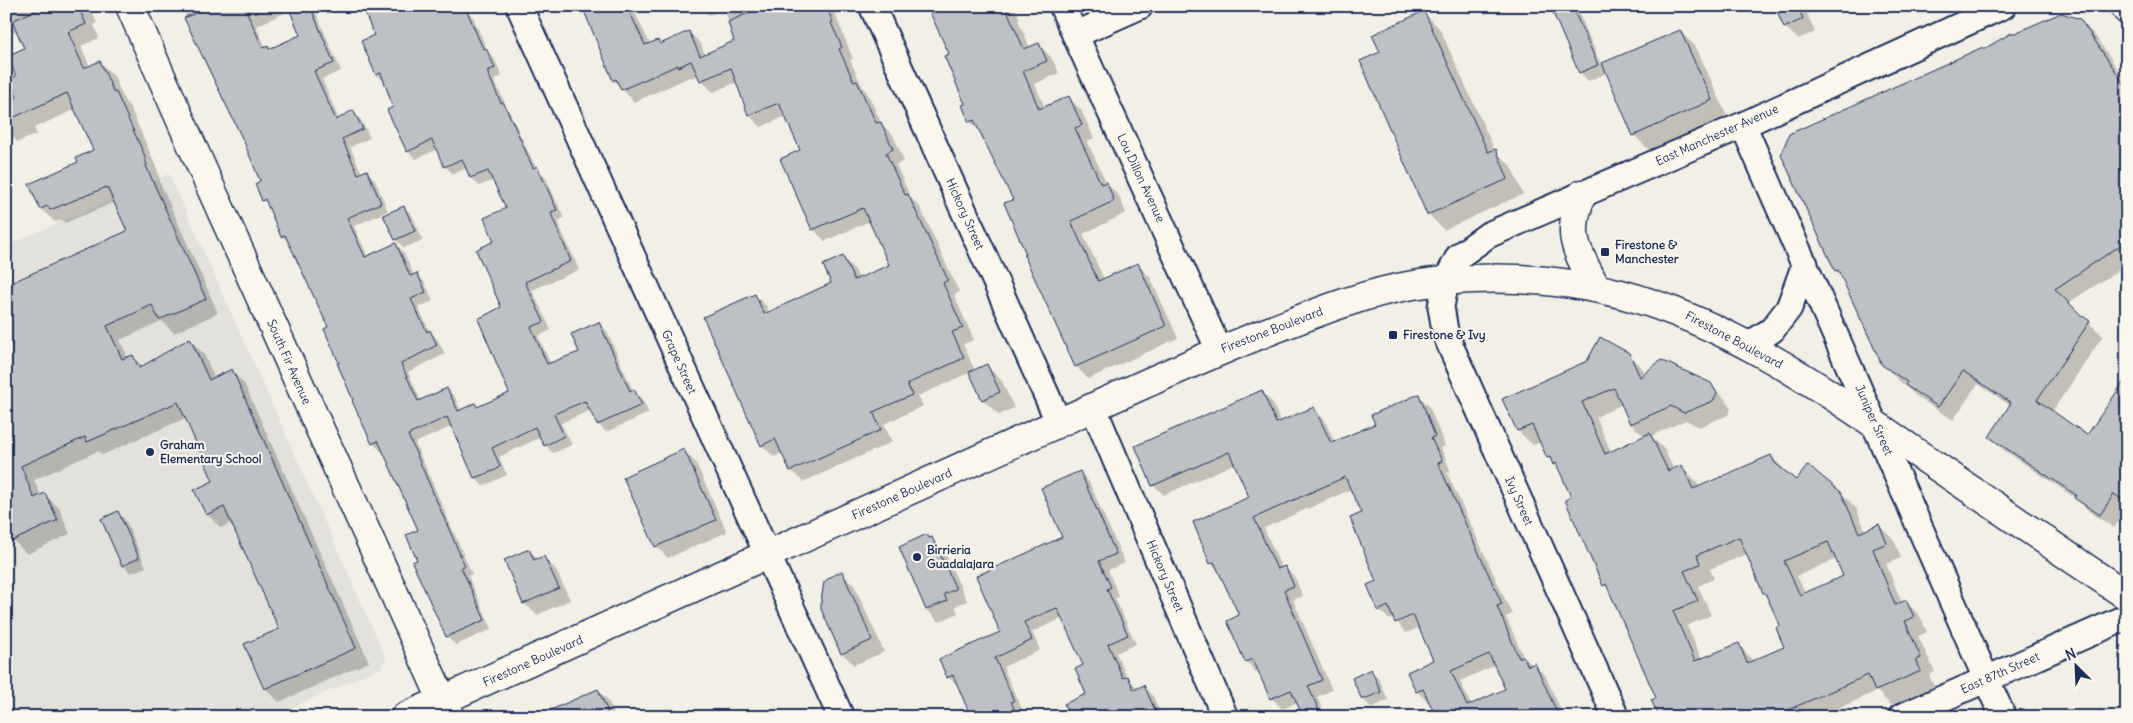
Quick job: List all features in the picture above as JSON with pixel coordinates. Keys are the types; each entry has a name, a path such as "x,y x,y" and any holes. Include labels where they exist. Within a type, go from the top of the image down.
{"main road":[{"name":"South Fir Avenue","path":"130,6 205,176 447,709"},
{"path":"2124,6 2127,10"},
{"path":"1582,194 1575,211 1573,232 1577,249 1596,288"},
{"name":"Firestone Boulevard","path":"405,717 447,709 767,556 1219,350 1325,309 1410,286 1446,281 1531,280 1596,288 1682,313 1780,364 1876,426 2127,596"}],"street":[{"name":"Grape Street","path":"519,6 841,717"},
{"name":"Hickory Street","path":"872,6 1059,423"},
{"name":"Lou Dillon Avenue","path":"1062,6 1219,350"},
{"path":"1075,35 1140,6"},
{"name":"East Manchester Avenue","path":"1446,281 1459,256 1488,235 1743,125 2003,6"},
{"name":"Juniper Street","path":"1743,125 2003,717"},
{"path":"1747,346 1772,330 1789,308 1805,264"},
{"name":"Ivy Street","path":"1446,281 1441,307 1446,336 1616,717"},
{"name":"Hickory Street","path":"1093,408 1225,717"},
{"name":"East 87th Street","path":"1901,717 2127,617"}],"shaded area":[{"name":"Graham Elementary School","path":"169,174 386,658 382,667 271,717 6,717 6,246"}],"building":[{"path":"45,6 78,6 86,24 68,32 84,68 100,61 144,154 146,166 206,299 159,320 152,305 107,326 122,359 133,355 139,368 190,338 209,380 232,369 356,648 264,689 244,644 279,629 224,507 206,515 194,490 213,481 178,402 87,442 85,437 21,466 34,498 45,493 58,520 12,541 6,528 6,285 127,231 107,187 50,210 48,206 40,209 29,184 78,162 76,158 93,150 67,93 6,121 6,102 17,97 9,79 16,76 7,56 24,48 12,21"},
{"path":"196,6 244,6 263,48 268,46 269,49 300,35 288,6 310,6 334,63 314,71 336,120 353,110 363,129 342,139 358,174 367,170 381,203 347,218 365,257 396,243 410,276 417,273 426,292 411,299 427,332 430,330 437,345 401,364 418,401 447,388 458,411 475,403 477,407 509,393 478,319 501,307 476,250 494,241 484,218 506,208 488,171 470,178 462,159 444,167 432,140 407,152 387,110 393,107 381,73 376,75 361,41 374,35 362,6 465,6 480,42 484,49 486,48 495,68 487,71 501,103 503,102 533,168 537,166 557,210 551,212 571,261 525,282 544,322 531,327 547,364 579,352 571,334 599,322 630,391 634,389 642,405 597,425 585,401 554,414 564,436 544,446 535,427 492,448 500,466 496,470 474,478 447,417 408,435 465,566 461,567 485,620 446,637 412,562 417,560 406,535 418,530 378,441 372,444 352,401 337,363 339,363 324,329 328,327 285,235 281,237 265,199 262,201 255,184 260,181 244,142 184,18 198,12"},
{"path":"582,6 627,6 645,45 658,40 660,44 689,31 700,56 734,41 728,22 764,6 826,6 833,22 831,23 842,47 839,49 854,82 857,81 876,123 881,122 893,149 886,153 905,195 908,194 948,280 943,283 963,328 952,332 964,358 907,384 912,395 873,412 881,430 790,471 775,439 761,446 703,317 755,294 764,314 831,283 823,265 843,256 854,280 889,265 863,208 812,230 780,159 800,150 779,103 748,115 731,68 700,81 691,61 621,90 616,79 613,81"},
{"path":"927,6 1005,6 1024,49 1039,43 1047,61 1023,71 1039,109 1069,96 1082,125 1075,128 1101,184 1107,182 1114,201 1071,221 1098,281 1138,263 1166,326 1075,367 1024,255 1026,254 1004,203 1013,200 974,120 969,122 962,105 965,104 944,56 949,54"},
{"path":"1550,6 1572,6 1598,65 1579,73"},
{"path":"1775,6 1798,6 1803,19 1784,28"},
{"path":"1424,11 1488,152 1496,149 1508,179 1427,215 1360,61 1380,52 1372,35"},
{"path":"2061,13 2080,19 2127,88 2127,241 2055,289 2081,315 2090,321 2037,400 2087,435 2127,377 2127,503 2114,494 2100,515 2074,498 2076,495 1989,437 2011,403 1963,371 1938,407 1905,385 1907,382 1882,365 1838,270 1835,271 1781,155 1789,134 1983,47 1984,49 2011,33"},
{"path":"1680,30 1712,100 1633,136 1602,63"},
{"path":"404,206 415,231 395,240 383,215"},
{"path":"1600,337 1629,353 1640,377 1661,360 1711,383 1717,393 1713,401 1684,413 1671,406 1630,424 1614,388 1582,402 1605,454 1650,433 1668,471 1682,465 1693,489 1771,455 1775,463 1796,480 1808,465 1841,492 1859,533 1879,524 1887,543 1873,549 1895,605 1906,600 1914,617 1905,621 1921,658 1916,660 1921,671 1875,691 1868,675 1788,710 1791,717 1659,717 1651,700 1656,698 1606,584 1603,586 1565,500 1571,497 1556,463 1553,465 1550,457 1547,458 1532,425 1517,431 1502,399 1587,361","holes":["1739,537 1763,593 1765,593 1780,625 1776,628 1784,647 1747,663 1739,643 1695,661 1673,611 1698,601 1684,571 1700,564 1697,555","1828,542 1843,576 1800,595 1784,561"]},
{"path":"987,364 1000,392 982,400 969,372"},
{"path":"1262,390 1276,423 1314,407 1331,443 1375,424 1371,415 1419,394 1435,436 1431,438 1442,461 1438,463 1502,604 1497,606 1519,658 1523,656 1528,666 1535,663 1559,717 1436,717 1423,689 1416,692 1407,672 1433,660 1413,615 1395,623 1388,606 1378,611 1367,585 1376,581 1350,518 1361,513 1345,477 1254,518 1277,569 1285,566 1294,586 1284,590 1322,680 1308,686 1322,717 1303,717 1291,690 1270,699 1253,659 1245,662 1227,621 1239,615 1214,562 1210,564 1193,522 1249,497 1229,452 1152,486 1135,446","holes":["1489,654 1505,689 1467,706 1451,671"]},
{"path":"684,449 716,520 655,547 623,477"},
{"path":"1080,471 1116,554 1099,561 1111,587 1107,589 1128,635 1108,644 1123,678 1128,676 1134,690 1144,685 1158,717 1070,717 1064,704 1086,694 1075,669 1083,665 1057,608 1024,622 1032,640 995,658 1014,701 1011,702 1016,712 1006,717 971,717 953,675 947,678 939,659 1000,632 976,576 1062,537 1041,488"},
{"path":"118,511 139,558 122,566 101,519"},
{"path":"927,534 929,538 932,537 956,589 944,594 947,601 926,610 899,547"},
{"path":"529,549 534,560 544,556 559,588 523,604 504,560"},
{"path":"842,571 872,640 841,654 821,609 821,601 824,582"},
{"path":"1371,669 1381,692 1362,700 1352,678"},
{"path":"598,689 608,712 598,717 535,717"}],"place":[{"name":"Firestone & Manchester","path":"1605,252"},
{"name":"Firestone & Ivy","path":"1393,335"},
{"name":"Graham Elementary School","path":"150,452"},
{"name":"Birrieria Guadalajara","path":"917,557"}]}
